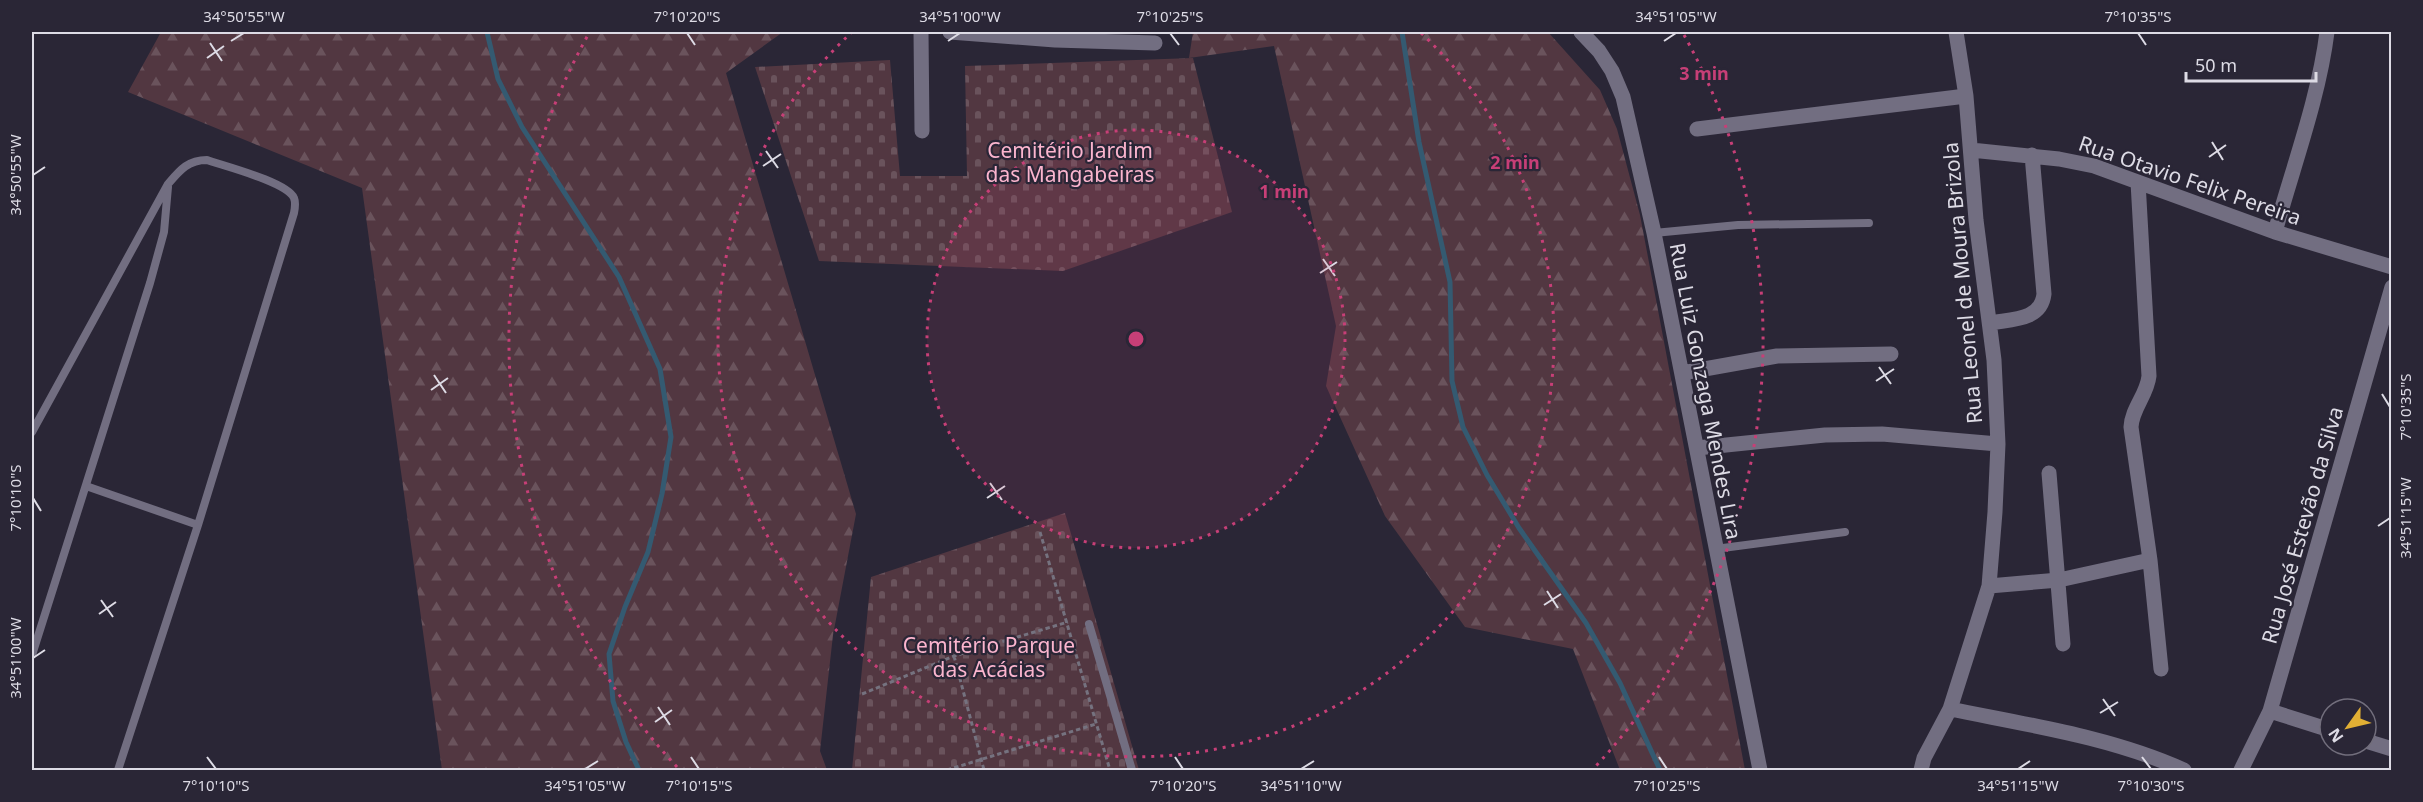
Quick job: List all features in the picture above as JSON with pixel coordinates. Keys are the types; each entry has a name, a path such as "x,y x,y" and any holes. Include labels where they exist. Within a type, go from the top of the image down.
{"street":[{"path":"921,32 922,131"},
{"path":"950,32 1155,43"},
{"name":"Rua Luiz Gonzaga Mendes Lira","path":"1581,32 1599,51 1612,71 1623,97 1654,233 1760,771"},
{"name":"Rua Leonel de Moura Brizola","path":"1921,771 1924,758 1950,709 1989,586 1995,512 1998,444 1996,388 1976,220 1966,96 1956,32"},
{"path":"2275,232 2314,96 2323,61 2327,32"},
{"path":"1697,129 1966,96"},
{"name":"Rua Otavio Felix Pereira","path":"1971,150 2032,155 2094,166 2275,232 2391,267"},
{"path":"1990,323 2026,316 2039,310 2043,304 2032,155"},
{"path":"2138,182 2149,376 2148,387 2134,411 2131,427 2150,560 2161,669"},
{"name":"Rua José Estevão da Silva","path":"2241,771 2270,711 2391,287"},
{"path":"1682,373 1777,356 1892,354"},
{"path":"1697,448 1825,435 1882,434 1998,444"},
{"path":"2049,473 2063,644"},
{"path":"1989,586 2059,580 2150,560"},
{"path":"1950,709 2058,731 2132,750 2184,771"},
{"path":"2270,711 2318,726"}],"lane":[{"path":"32,432 168,184 183,167 190,163 207,160 286,189 294,198 296,206 198,525 118,771"},
{"path":"32,656 150,283 164,232 168,184"},
{"path":"1654,233 1738,225 1869,223"},
{"path":"86,486 198,525"},
{"path":"1715,549 1845,532"},
{"path":"1089,624 1131,771"}],"path":[{"path":"1040,532 1110,771"},
{"path":"862,694 954,656 1068,622"},
{"path":"954,656 984,771"},
{"path":"947,771 1096,724"}],"green space":[{"path":"161,32 783,32 726,73 856,514 833,635 820,751 827,770 442,770 362,188 128,92"},
{"path":"1193,32 1548,32 1600,90 1617,129 1640,215 1745,770 1620,770 1573,649 1465,627 1385,516 1326,386 1336,326 1274,46 1189,58"},
{"name":"Cemitério Jardim das Mangabeiras","path":"1193,58 1232,212 1063,271 819,261 755,67 890,60 900,176 967,176 965,66"},
{"name":"Cemitério Parque das Acácias","path":"1065,513 1139,770 852,770 871,577"}],"waterway":[{"path":"487,32 498,79 522,127 619,277 660,369 671,437 662,494 648,552 625,607 609,654 613,701 626,742 639,770"},
{"path":"1402,32 1419,142 1450,282 1452,381 1463,427 1487,475 1519,528 1586,623 1620,683 1660,770"}]}
